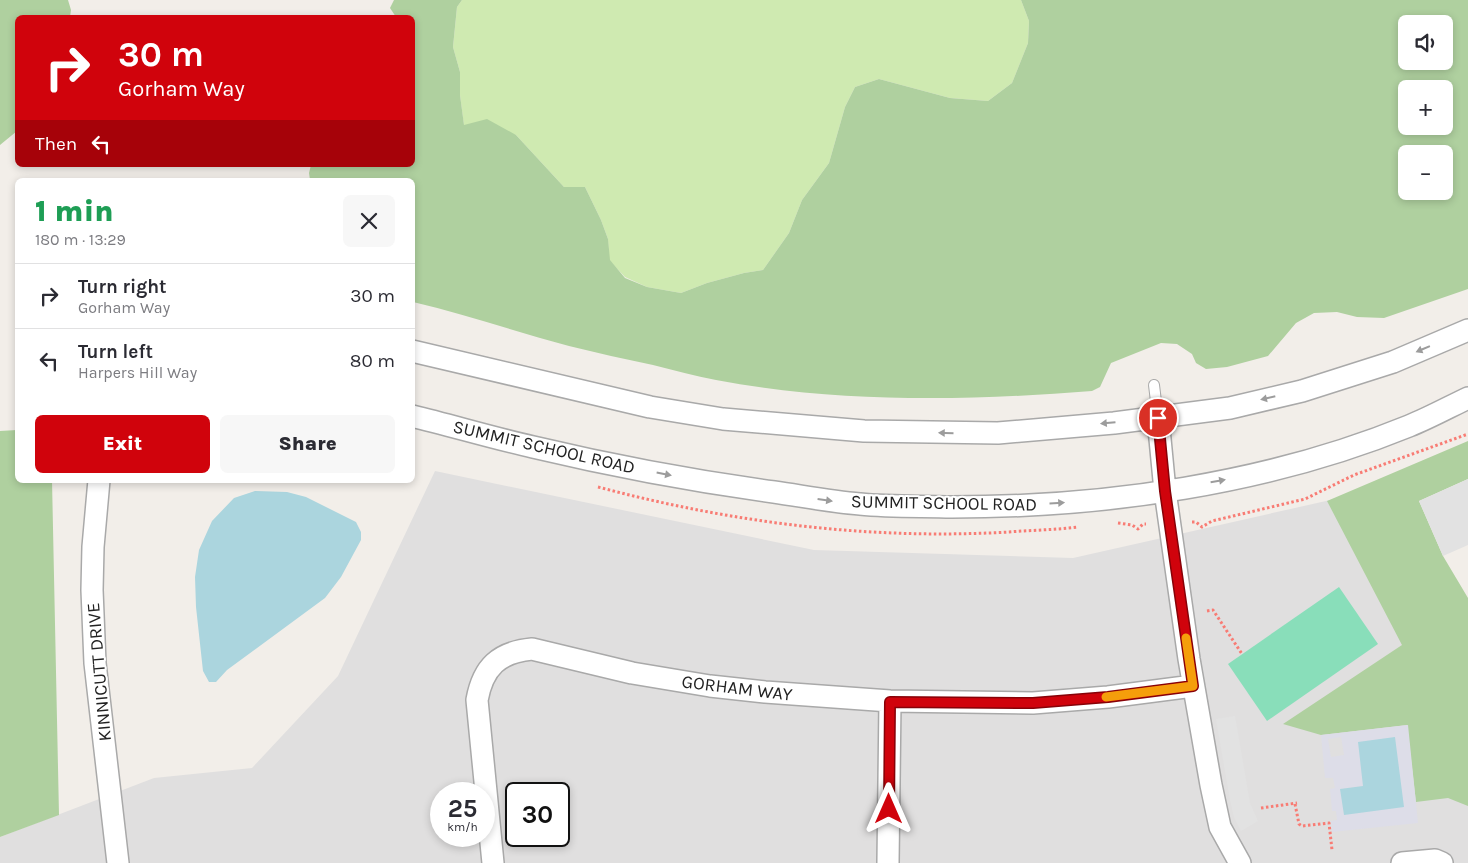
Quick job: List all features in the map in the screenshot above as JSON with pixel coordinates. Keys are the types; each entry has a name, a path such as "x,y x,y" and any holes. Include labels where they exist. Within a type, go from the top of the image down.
{"street":[{"path":"415,352 650,407 723,419 864,431 998,433 1158,418 1230,408 1302,391 1393,362 1468,330"},
{"name":"SUMMIT SCHOOL ROAD","path":"415,417 530,447 720,485 858,504 994,507 1072,502 1165,491 1257,474 1334,453 1410,426 1468,398"},
{"path":"1158,418 1165,491 1193,686 1216,816 1226,840 1240,863"},
{"name":"KINNICUTT DRIVE","path":"100,483 92,547 95,663 118,863"},
{"name":"GORHAM WAY","path":"494,863 477,700 480,683 489,668 505,654 518,650 532,649 632,673 710,686 792,695 890,702 1033,703 1108,697 1193,686"},
{"path":"888,863 890,702"},
{"path":"1402,863 1426,860 1442,863"}],"lane":[{"path":"1154,385 1158,418"}],"path":[{"path":"1196,522 1202,527 1208,522 1305,499 1354,475 1468,434"},
{"path":"1208,611 1213,610 1242,654"},
{"path":"1261,808 1296,804 1298,822 1302,826 1329,823 1332,850"}],"shaded area":[{"path":"435,471 814,550 1073,558 1357,494 1468,639 1468,863 0,863 0,837 154,778 252,768 338,676"},
{"path":"1468,479 1468,545 1443,556 1419,501"},
{"path":"1235,716 1250,803 1258,821 1241,831 1234,817 1230,800 1216,719"},
{"path":"1408,725 1418,823 1332,832 1331,821 1337,820 1336,811 1332,811 1330,789 1335,788 1333,778 1325,778 1321,735","holes":["1341,737 1344,755 1331,757 1328,739","1363,786 1344,815 1341,789"]}],"green space":[{"path":"0,0 68,0 70,15 15,15 15,133 0,145"},
{"path":"394,0 462,0 457,7 453,47 460,72 460,95 464,125 487,119 516,135 564,187 585,187 608,239 610,260 625,278 647,287 681,293 707,283 763,270 789,233 802,200 829,163 845,107 855,87 879,79 950,98 988,101 1012,83 1028,43 1029,21 1021,0 1468,0 1468,289 1384,318 1357,317 1337,312 1314,313 1296,323 1268,356 1227,367 1206,369 1196,363 1192,354 1177,344 1161,343 1111,363 1100,387 1092,391 998,397 903,398 809,393 716,380 569,346 415,303 415,178 310,178 310,167 415,167 415,15 395,15 390,8"},
{"path":"462,0 1021,0 1029,21 1028,43 1012,83 988,101 950,98 879,79 855,87 845,107 829,163 802,200 789,233 763,270 707,283 681,293 647,287 625,277 609,260 608,239 585,187 564,187 516,135 464,126 460,95 460,72 453,47 457,7"},
{"path":"15,430 15,483 52,483 59,815 0,837 0,431"},
{"path":"1468,441 1468,479 1419,501 1443,556 1468,598 1468,806 1448,798 1416,802 1407,725 1321,735 1283,724 1402,645 1327,501"},
{"path":"1339,587 1378,644 1267,721 1228,664"}],"water":[{"path":"255,491 287,492 306,497 356,522 361,532 361,540 341,577 325,598 227,670 216,682 209,682 203,671 196,607 195,577 199,550 212,521 234,498"},
{"path":"1395,737 1404,807 1344,815 1340,789 1363,786 1358,742"}],"slow traffic":[{"path":"1106,697 1193,686 1186,638"}],"route":[{"path":"889,809 890,702 1033,703 1108,697 1193,686 1165,491 1158,418"}]}
